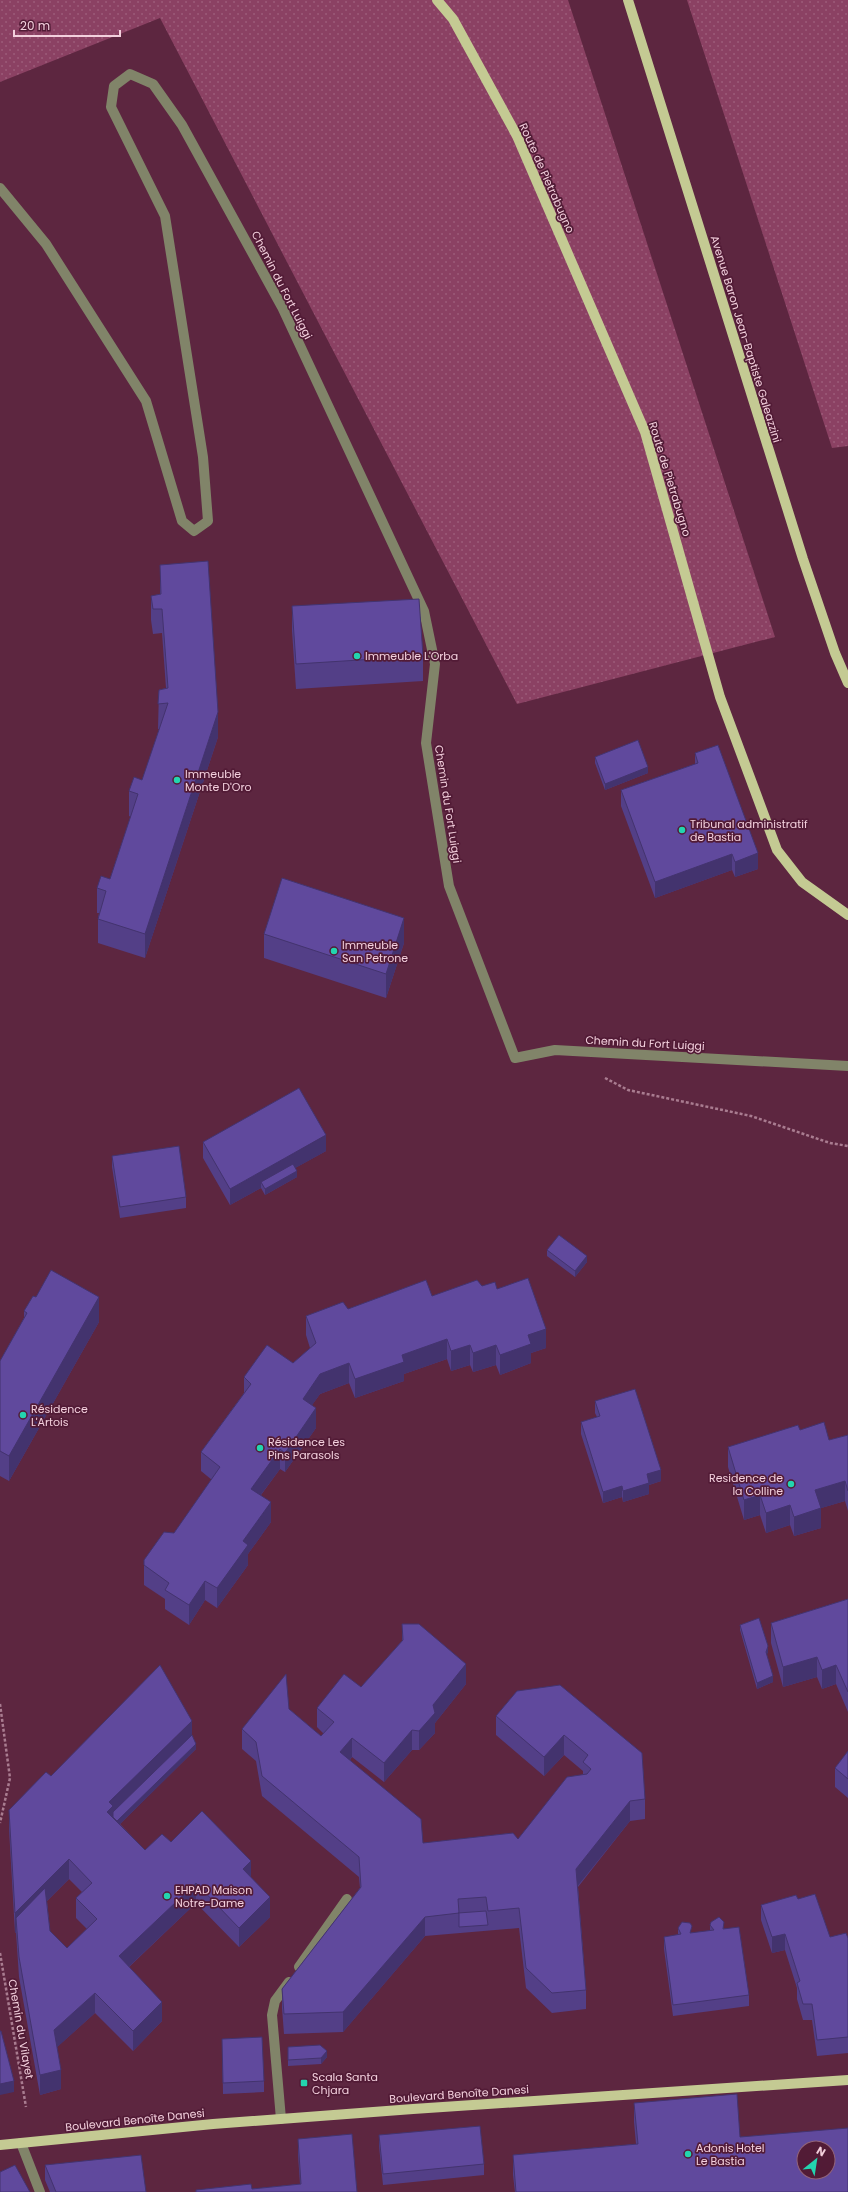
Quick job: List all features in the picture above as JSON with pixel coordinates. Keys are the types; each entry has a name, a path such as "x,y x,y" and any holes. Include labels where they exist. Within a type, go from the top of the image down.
{"main road":[{"name":"Route de Pietrabugno","path":"437,0 453,19 517,136 645,432 720,697 777,850 802,882 848,915"},
{"name":"Avenue Baron Jean-Baptiste Galeazzini","path":"628,0 803,559 848,683"},
{"name":"Boulevard Benoîte Danesi","path":"0,2146 281,2119 848,2080"}],"street":[{"name":"Chemin du Fort Luiggi","path":"0,188 46,244 146,401 182,521 194,531 208,521 203,458 165,216 111,107 114,86 130,74 154,84 182,125 282,307 424,612 435,664 426,743 449,886 515,1058 555,1050 848,1066"},
{"path":"281,2119 272,2015 275,2001 347,1899"},
{"path":"21,2143 40,2192"}],"path":[{"path":"601,1076 628,1090 751,1116 830,1143 848,1146"},
{"path":"0,1704 10,1778 0,1823"},
{"name":"Chemin du Vilayet","path":"0,1953 26,2107"}],"shaded area":[{"path":"0,0 568,0 775,637 517,704 160,18 0,82"},
{"path":"687,0 848,0 848,446 832,448"}],"building":[{"name":"Immeuble Monte D'Oro","path":"208,561 218,712 145,934 98,919 106,891 97,888 101,876 110,879 138,794 129,791 134,777 142,780 168,703 158,704 159,690 168,688 162,609 153,609 151,596 161,594 160,565"},
{"path":"419,599 423,656 296,664 292,606"},
{"path":"638,740 648,767 605,784 595,757"},
{"path":"718,745 758,853 735,862 732,854 655,882 621,790 698,763 695,753"},
{"path":"282,878 404,918 386,974 264,934"},
{"path":"299,1088 326,1135 230,1189 203,1142"},
{"path":"179,1146 186,1197 120,1207 112,1156"},
{"path":"293,1164 297,1171 265,1189 261,1182"},
{"path":"559,1235 587,1256 575,1271 547,1250"},
{"name":"Résidence L'Artois","path":"51,1270 99,1297 9,1456 0,1451 0,1361 27,1313 24,1311 33,1296 36,1297"},
{"name":"Résidence Les Pins Parasols","path":"528,1278 546,1329 528,1335 531,1344 500,1355 496,1345 473,1353 470,1345 451,1351 447,1339 402,1355 404,1362 355,1379 349,1363 320,1374 303,1399 316,1408 285,1453 280,1449 251,1489 271,1502 243,1541 248,1545 217,1588 205,1581 189,1605 165,1590 169,1583 144,1565 144,1560 164,1532 174,1533 220,1467 201,1452 251,1384 244,1377 267,1345 293,1363 316,1343 306,1316 343,1302 348,1309 426,1280 432,1296 477,1280 482,1286 495,1282 497,1289"},
{"path":"635,1389 661,1470 647,1474 649,1483 623,1491 622,1486 603,1492 581,1422 600,1416 595,1401"},
{"name":"Residence de la Colline","path":"824,1422 829,1440 848,1435 848,1491 845,1481 815,1490 821,1508 794,1517 790,1505 766,1513 760,1495 744,1500 728,1447 798,1425 800,1430"},
{"path":"848,1599 848,1692 836,1665 822,1670 817,1657 783,1667 771,1623"},
{"path":"759,1618 768,1646 766,1652 773,1676 757,1683 740,1625"},
{"path":"402,1624 419,1624 466,1664 433,1705 435,1713 419,1731 412,1730 384,1763 352,1738 340,1752 421,1819 423,1843 513,1833 518,1839 567,1777 587,1774 591,1769 583,1762 588,1755 564,1735 544,1757 496,1716 517,1691 560,1685 642,1753 645,1799 630,1801 576,1869 586,1990 552,1993 526,1968 519,1908 488,1911 486,1897 458,1899 459,1913 425,1917 343,2012 284,2014 282,1989 361,1887 359,1857 262,1776 256,1742 242,1729 286,1674 289,1709 321,1736 334,1722 317,1708 344,1674 361,1687 403,1640"},
{"name":"EHPAD Maison Notre-Dame","path":"160,1665 192,1721 109,1802 113,1806 107,1812 145,1850 162,1834 171,1842 202,1811 251,1861 243,1869 270,1897 239,1928 196,1883 119,1956 162,2002 133,2031 95,1993 54,2030 61,2070 40,2075 19,1957 16,1918 45,1888 50,1931 67,1948 97,1919 76,1898 92,1883 69,1859 15,1913 9,1810 46,1772 51,1776"},
{"path":"192,1735 196,1744 117,1821 113,1817 113,1812"},
{"path":"848,1751 848,1779 835,1768"},
{"path":"815,1894 830,1937 846,1933 848,1938 848,2037 817,2040 812,2004 803,2004 797,1983 800,1981 785,1934 772,1937 761,1905 796,1895 798,1899"},
{"path":"486,1911 488,1925 459,1927 458,1913"},
{"path":"719,1917 724,1922 723,1929 739,1927 749,1995 673,2005 664,1937 681,1934 678,1928 682,1922 690,1923 692,1926 690,1933 714,1930 710,1925 711,1922"},
{"path":"0,2031 14,2081 0,2084"},
{"path":"262,2037 264,2081 223,2083 222,2039"},
{"path":"320,2045 327,2051 321,2058 288,2060 288,2047"},
{"name":"Adonis Hotel Le Bastia","path":"737,2094 740,2137 848,2128 848,2192 516,2192 513,2155 638,2144 634,2103"},
{"path":"480,2126 484,2164 383,2174 379,2135"},
{"path":"352,2134 357,2192 196,2192 196,2190 251,2184 252,2189 301,2184 298,2139"},
{"path":"141,2155 146,2192 56,2192 45,2165"},
{"path":"15,2165 30,2192 0,2192 0,2172"}],"place":[{"name":"Immeuble L'Orba","path":"357,656"},
{"name":"Immeuble Monte D'Oro","path":"177,780"},
{"name":"Tribunal administratif de Bastia","path":"682,830"},
{"name":"Immeuble San Petrone","path":"334,951"},
{"name":"Résidence L'Artois","path":"23,1415"},
{"name":"Résidence Les Pins Parasols","path":"260,1448"},
{"name":"Residence de la Colline","path":"791,1484"},
{"name":"EHPAD Maison Notre-Dame","path":"167,1896"},
{"name":"Scala Santa Chjara","path":"304,2083"},
{"name":"Adonis Hotel Le Bastia","path":"688,2154"}]}
